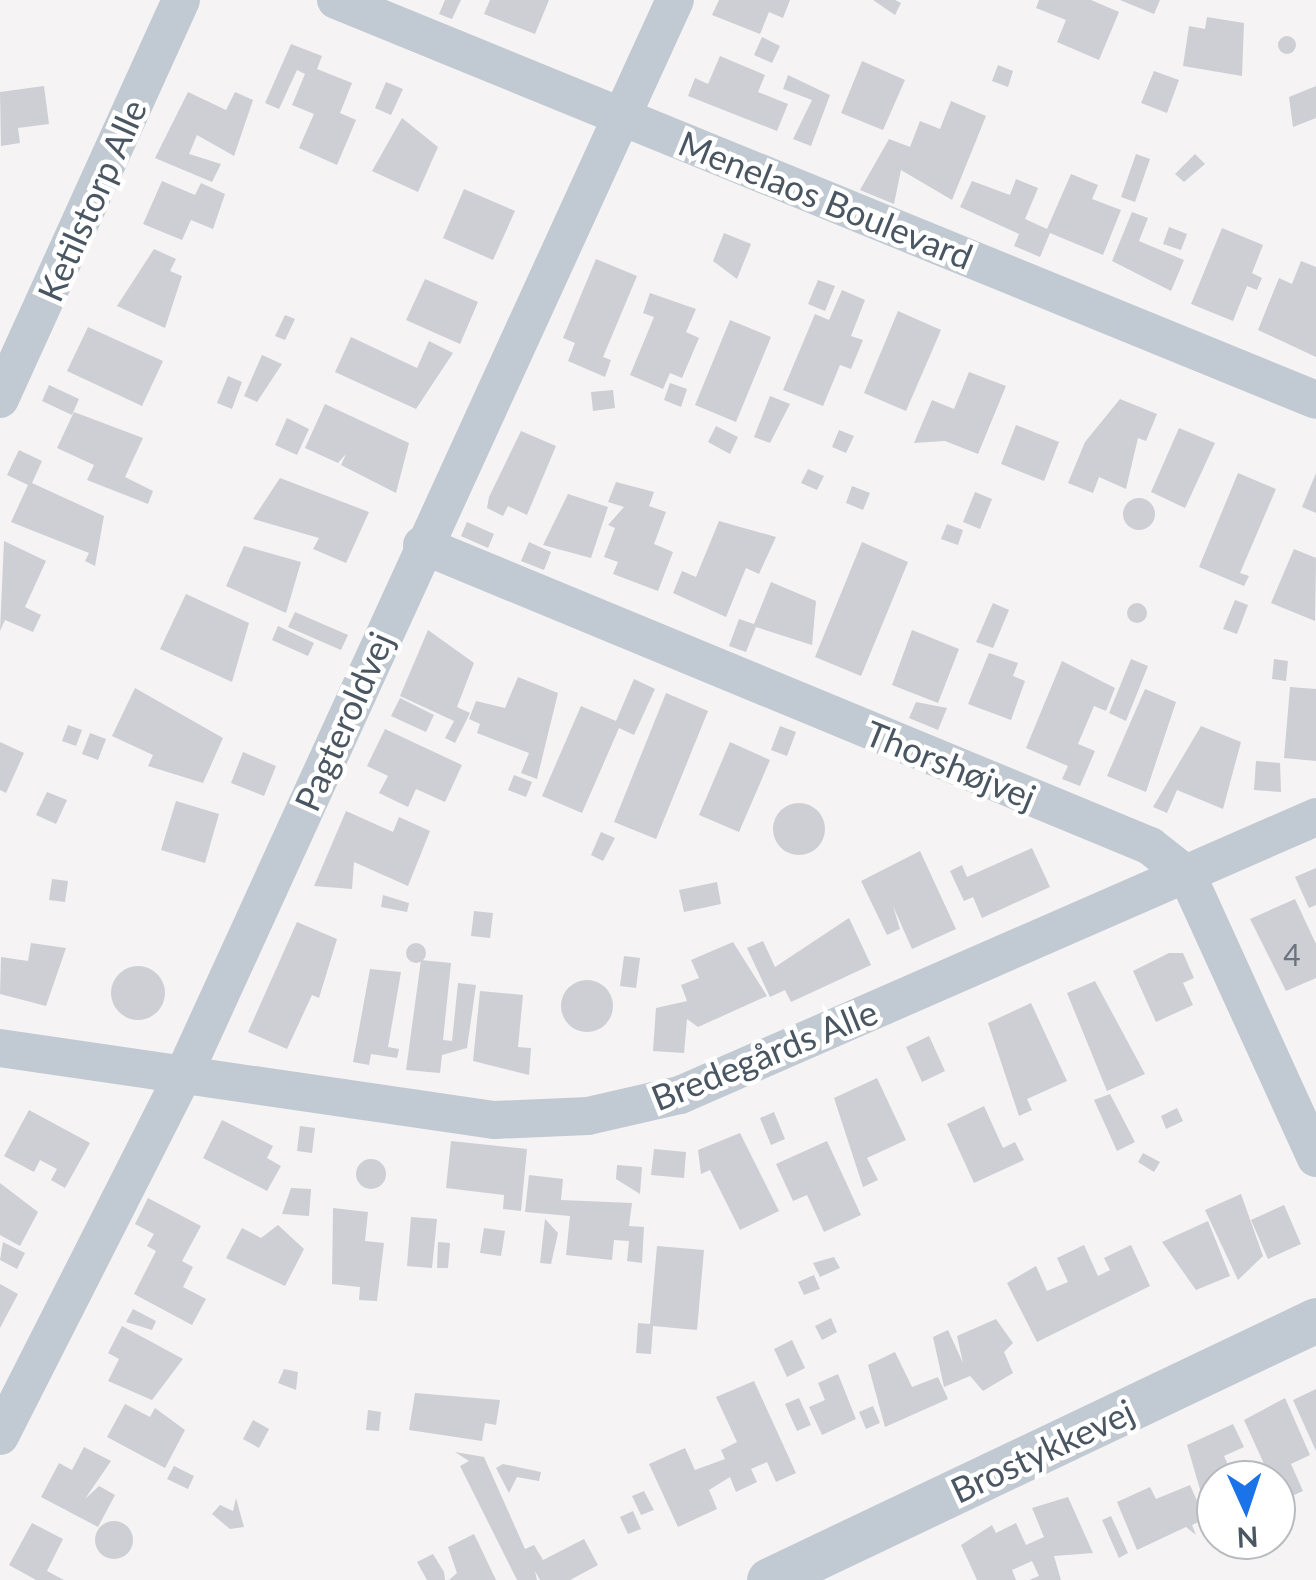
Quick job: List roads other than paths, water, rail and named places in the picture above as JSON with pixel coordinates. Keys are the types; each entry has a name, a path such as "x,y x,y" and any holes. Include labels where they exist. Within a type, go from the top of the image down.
{"street":[{"name":"Ketilstorp Alle","path":"0,399 182,0"},
{"name":"Menelaos Boulevard","path":"336,0 1316,400"},
{"name":"Pagteroldvej","path":"0,1436 184,1076 422,545 676,0"},
{"name":"Thorshøjvej","path":"422,545 1150,846 1187,875 1316,1158"},
{"name":"Bredegårds Alle","path":"0,1048 494,1120 588,1116 680,1096 1316,817"},
{"name":"Brostykkevej","path":"769,1580 1316,1320"}]}
